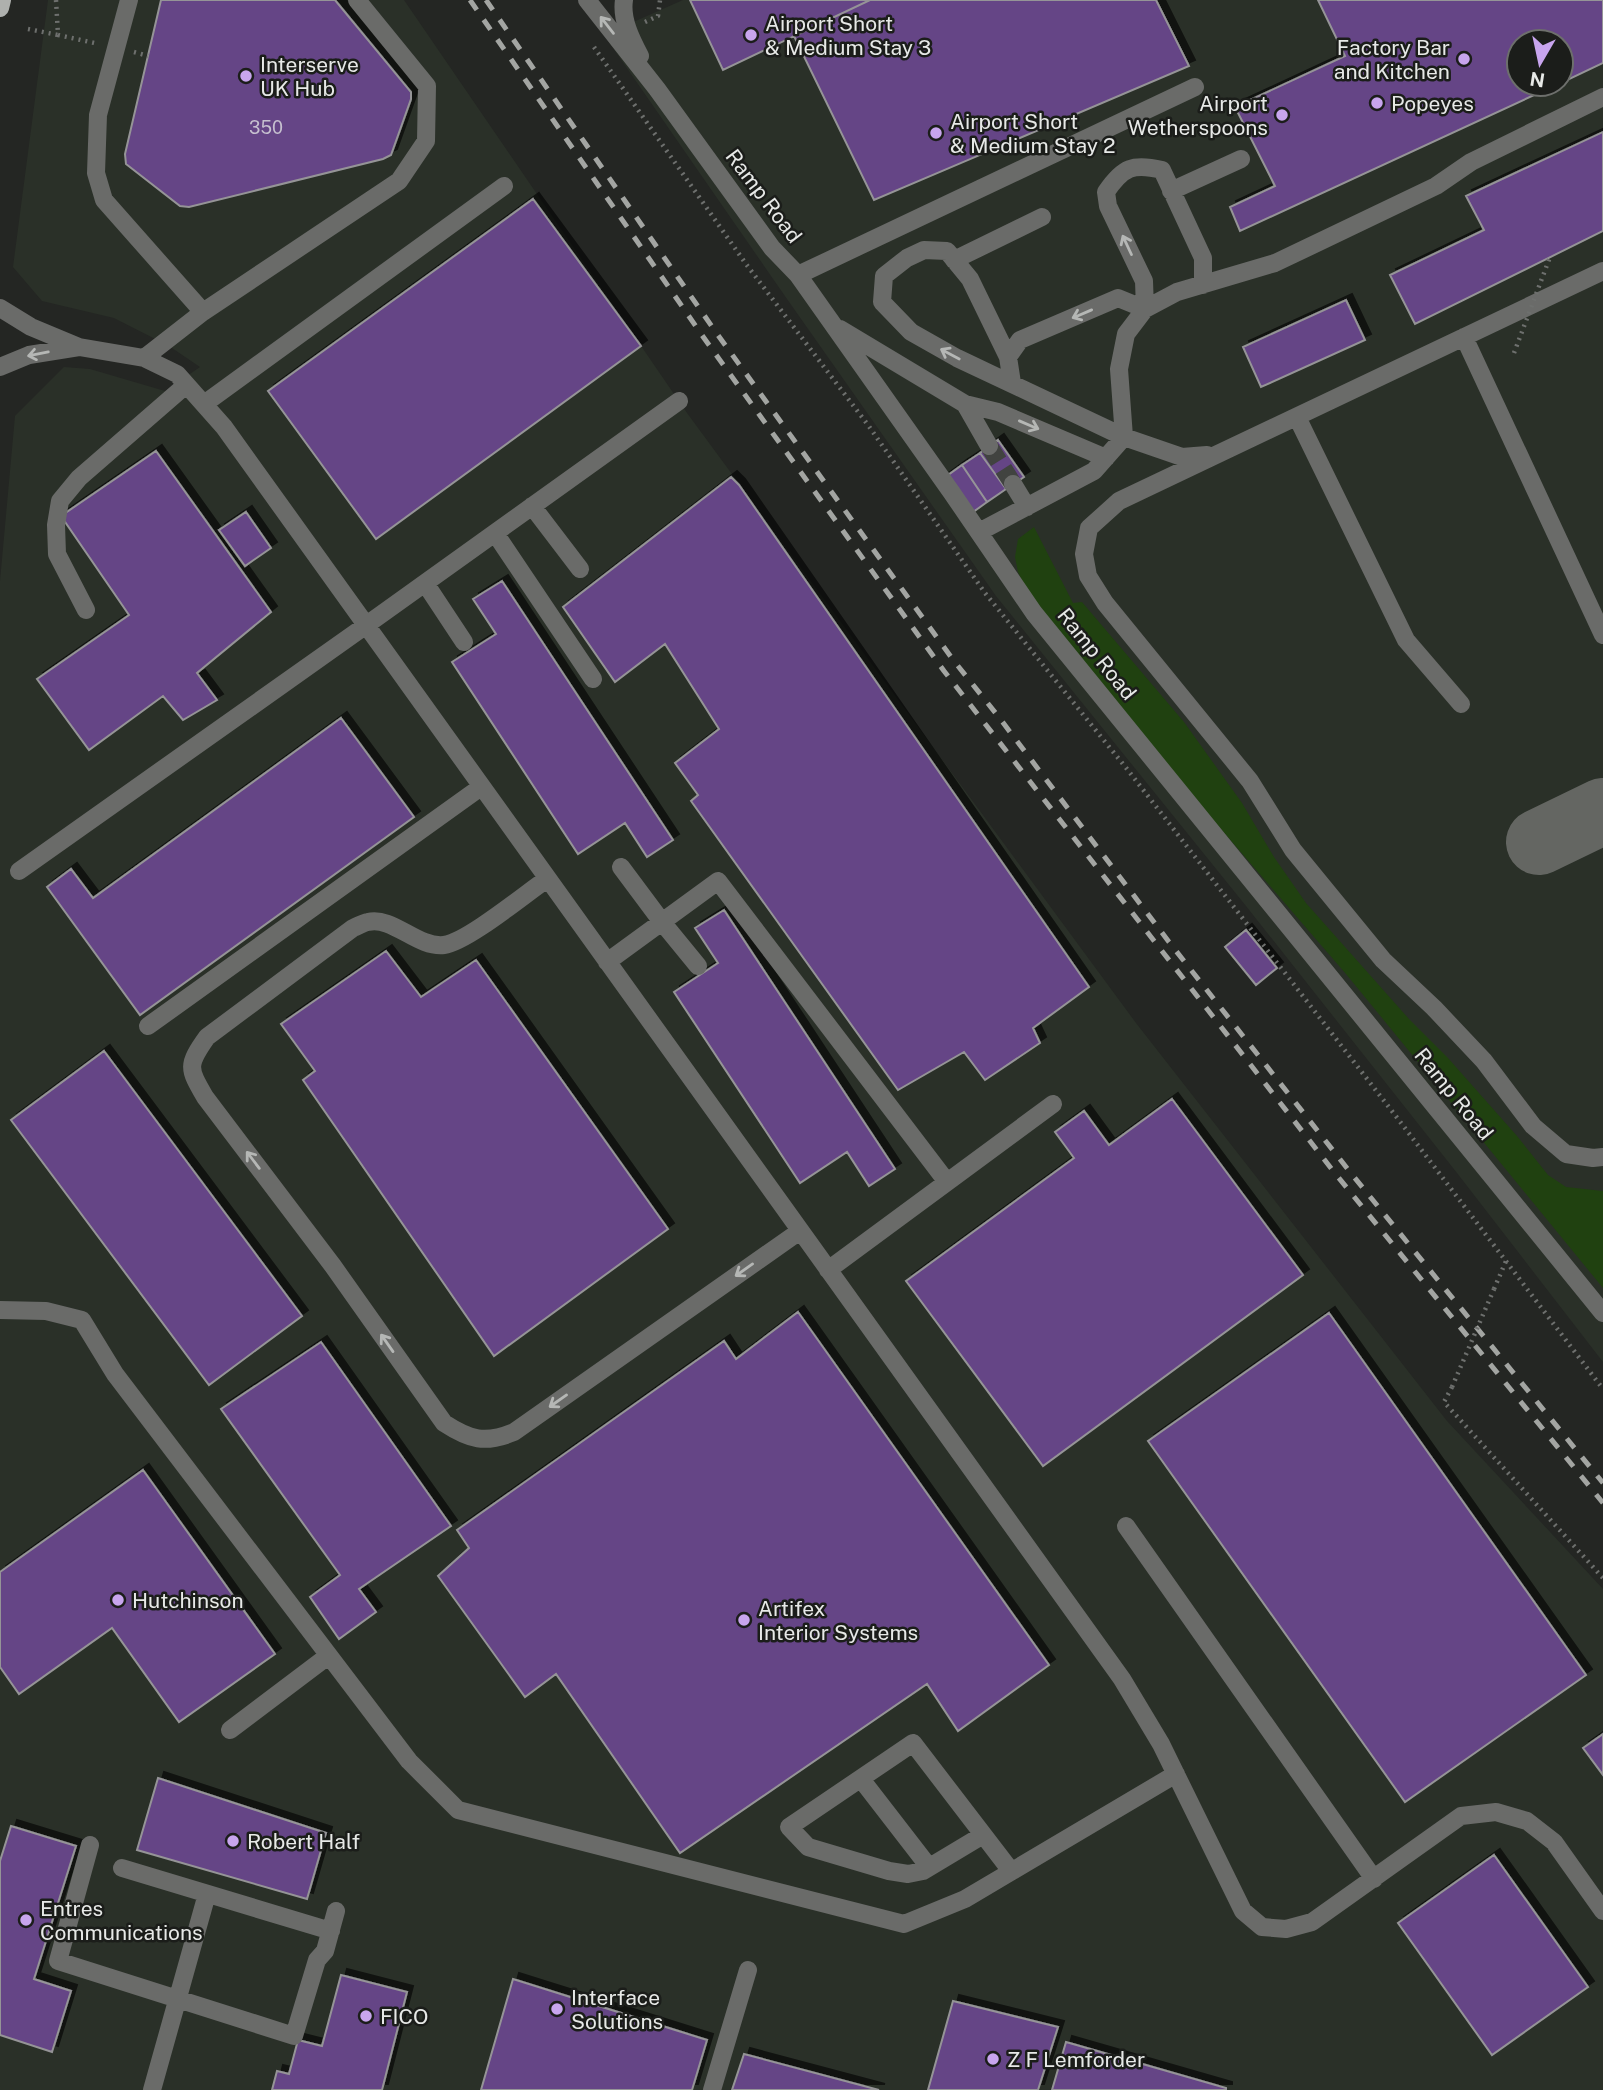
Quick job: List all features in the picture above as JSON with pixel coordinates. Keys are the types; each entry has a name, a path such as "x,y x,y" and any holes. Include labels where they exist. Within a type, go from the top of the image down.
{"main road":[{"path":"0,8 2,0"}],"lane":[{"path":"129,0 98,115 96,173 104,200 203,312"},
{"path":"144,358 203,312 399,181 426,141 427,86 358,0"},
{"name":"Ramp Road","path":"587,0 657,89 772,248 798,275 1034,613 1603,1313"},
{"path":"624,0 622,10 632,42 657,89"},
{"path":"798,275 1195,87"},
{"path":"979,532 1094,471 1124,437 1119,369 1126,334 1146,309 1177,292 1275,263 1436,186 1471,162 1603,97"},
{"path":"1171,191 1241,159"},
{"path":"1146,309 1144,281 1108,206 1106,191 1118,175 1142,165 1162,170 1203,258 1203,285"},
{"path":"204,404 504,186"},
{"path":"954,260 1042,217"},
{"path":"1012,383 1009,357 970,279 947,251 924,250 884,276 882,302 911,332 957,358 1124,437 1182,457 1217,454"},
{"path":"1603,271 1119,501 1089,528 1084,554 1088,576 1105,603 1250,781 1293,850 1383,960 1434,1008 1484,1061 1532,1126 1566,1153 1603,1157"},
{"path":"1009,357 1020,341 1118,298 1146,309"},
{"path":"0,308 31,327 79,347 144,358 177,374 225,427 1122,1679 1161,1744 1243,1910 1262,1927 1286,1929 1312,1922 1461,1816 1496,1812 1527,1821 1554,1842 1603,1912"},
{"path":"834,326 965,404 998,412 1105,458"},
{"path":"1464,337 1603,635"},
{"path":"0,367 29,355 79,347"},
{"path":"86,610 57,554 60,501 79,478 186,385"},
{"path":"19,871 679,401"},
{"path":"965,404 989,446"},
{"path":"1297,416 1406,640 1461,704"},
{"path":"1013,484 1027,507"},
{"path":"532,506 580,569"},
{"path":"495,533 593,679"},
{"path":"425,583 464,642"},
{"path":"148,1026 481,787"},
{"path":"621,867 698,965"},
{"path":"547,878 460,940 442,945 425,942 386,923 370,921 353,928 207,1037 193,1056 191,1073 205,1097 333,1266 444,1423 463,1436 500,1438 514,1432 800,1231"},
{"path":"607,961 718,881 947,1182"},
{"path":"828,1270 1053,1104"},
{"path":"0,1310 46,1311 82,1320 115,1374 328,1656 409,1761 458,1810 904,1924 965,1899 1176,1774"},
{"path":"1126,1526 1374,1879"},
{"path":"230,1730 328,1656"},
{"path":"983,1835 923,1871 908,1874 808,1847 789,1827 913,1742 1011,1871"},
{"path":"861,1779 929,1867"},
{"path":"90,1845 58,1961 294,2036 317,1960 325,1951 336,1911"},
{"path":"122,1868 331,1931"},
{"path":"152,2090 207,1894"},
{"path":"712,2090 748,1970"}],"path":[{"path":"55,0 58,35"},
{"path":"658,16 660,0"},
{"path":"28,29 148,56"},
{"path":"1514,353 1550,257"},
{"path":"1603,1389 1506,1261 1444,1402 1603,1578"}],"shaded area":[{"path":"48,0 404,0 687,413 1136,1023 1447,1421 1603,1589 1603,2090 0,2090 0,581 15,416 64,367 90,369 165,391 200,367 169,346 114,318 42,301 13,267"},
{"path":"683,0 1603,0 1603,1362 1246,906 996,596 604,35"}],"green space":[{"path":"1034,527 1073,603 1082,602 1184,722 1242,803 1274,857 1306,903 1409,1019 1448,1058 1548,1175 1566,1187 1603,1191 1603,1288 1346,974 1119,711 1030,597 1018,572 1015,557 1018,539"}],"building":[{"path":"161,0 335,0 411,92 411,99 391,155 189,207 180,206 126,164 125,154"},
{"name":"Airport Short & Medium Stay 3","path":"690,0 870,0 723,70"},
{"name":"Airport Short & Medium Stay 2","path":"870,0 1156,0 1189,66 874,200 794,36"},
{"path":"1318,0 1603,0 1603,63 1575,76 1575,28 1505,28 1505,98 1528,98 1240,231 1230,207 1275,186 1235,107 1345,56"},
{"path":"1603,132 1603,231 1415,324 1390,275 1484,230 1466,196"},
{"path":"533,199 641,346 376,539 268,391"},
{"path":"1346,300 1365,340 1261,387 1243,347"},
{"path":"998,440 1024,477 1006,489 980,453"},
{"path":"156,451 271,612 197,673 217,700 183,720 163,696 89,750 37,679 129,615 61,516"},
{"path":"980,453 1006,489 987,502 962,465"},
{"path":"962,465 987,502 969,515 944,478"},
{"path":"731,477 1089,987 1033,1028 1040,1043 985,1080 964,1052 898,1090 691,801 698,795 675,763 719,729 665,644 615,682 563,607"},
{"path":"246,512 271,548 245,566 219,530"},
{"path":"502,581 673,840 647,857 625,823 578,854 452,662 496,634 473,599"},
{"path":"341,718 414,817 140,1015 47,887 71,869 93,898"},
{"path":"724,910 895,1169 869,1186 847,1152 800,1183 674,992 718,963 695,928"},
{"path":"1246,930 1277,968 1256,985 1225,947"},
{"path":"386,951 421,997 476,960 668,1229 494,1356 303,1080 315,1071 281,1024"},
{"path":"104,1051 302,1316 209,1385 11,1120"},
{"path":"1172,1099 1303,1275 1043,1466 906,1281 1074,1158 1055,1132 1084,1111 1109,1145"},
{"name":"Artifex Interior Systems","path":"798,1312 1049,1665 958,1731 927,1684 680,1853 556,1674 525,1697 438,1576 469,1548 457,1530 724,1341 736,1359"},
{"path":"1329,1313 1586,1675 1405,1802 1148,1441"},
{"path":"321,1342 451,1526 359,1589 376,1612 339,1639 310,1597 340,1575 221,1409"},
{"name":"Hutchinson","path":"143,1470 275,1654 179,1722 112,1628 19,1694 0,1667 0,1572"},
{"path":"1603,1734 1603,1775 1583,1748"},
{"path":"158,1778 326,1833 307,1899 137,1850"},
{"name":"Entres Communications","path":"11,1826 76,1846 34,1979 71,1991 52,2052 0,2035 0,1861"},
{"path":"1494,1855 1588,1987 1492,2055 1398,1923"},
{"name":"FICO","path":"341,1975 407,1992 382,2090 272,2090 277,2071 289,2074 298,2040 322,2046"},
{"name":"Interface Solutions","path":"513,1979 707,2040 692,2090 481,2090"},
{"name":"Z F Lemforder","path":"953,2001 1058,2027 1038,2090 928,2090"},
{"path":"1066,2042 1226,2088 1226,2090 1052,2090"},
{"path":"744,2054 879,2090 732,2090"}],"taxiway":[{"path":"1539,842 1603,811"}],"tunnel":[{"path":"989,446 1013,484"}],"railway":[{"path":"470,0 704,338 944,671 1334,1172 1603,1503"},
{"path":"486,0 715,331 954,661 1169,942 1350,1172 1603,1483"}],"place":[{"name":"Airport Short & Medium Stay 3","path":"751,35"},
{"name":"Factory Bar and Kitchen","path":"1464,59"},
{"name":"Interserve UK Hub","path":"246,76"},
{"name":"Popeyes","path":"1377,103"},
{"name":"Airport Wetherspoons","path":"1282,115"},
{"name":"Airport Short & Medium Stay 2","path":"936,133"},
{"name":"Hutchinson","path":"118,1600"},
{"name":"Artifex Interior Systems","path":"744,1620"},
{"name":"Robert Half","path":"233,1841"},
{"name":"Entres Communications","path":"26,1920"},
{"name":"Interface Solutions","path":"557,2009"},
{"name":"FICO","path":"366,2016"},
{"name":"Z F Lemforder","path":"993,2059"}]}
